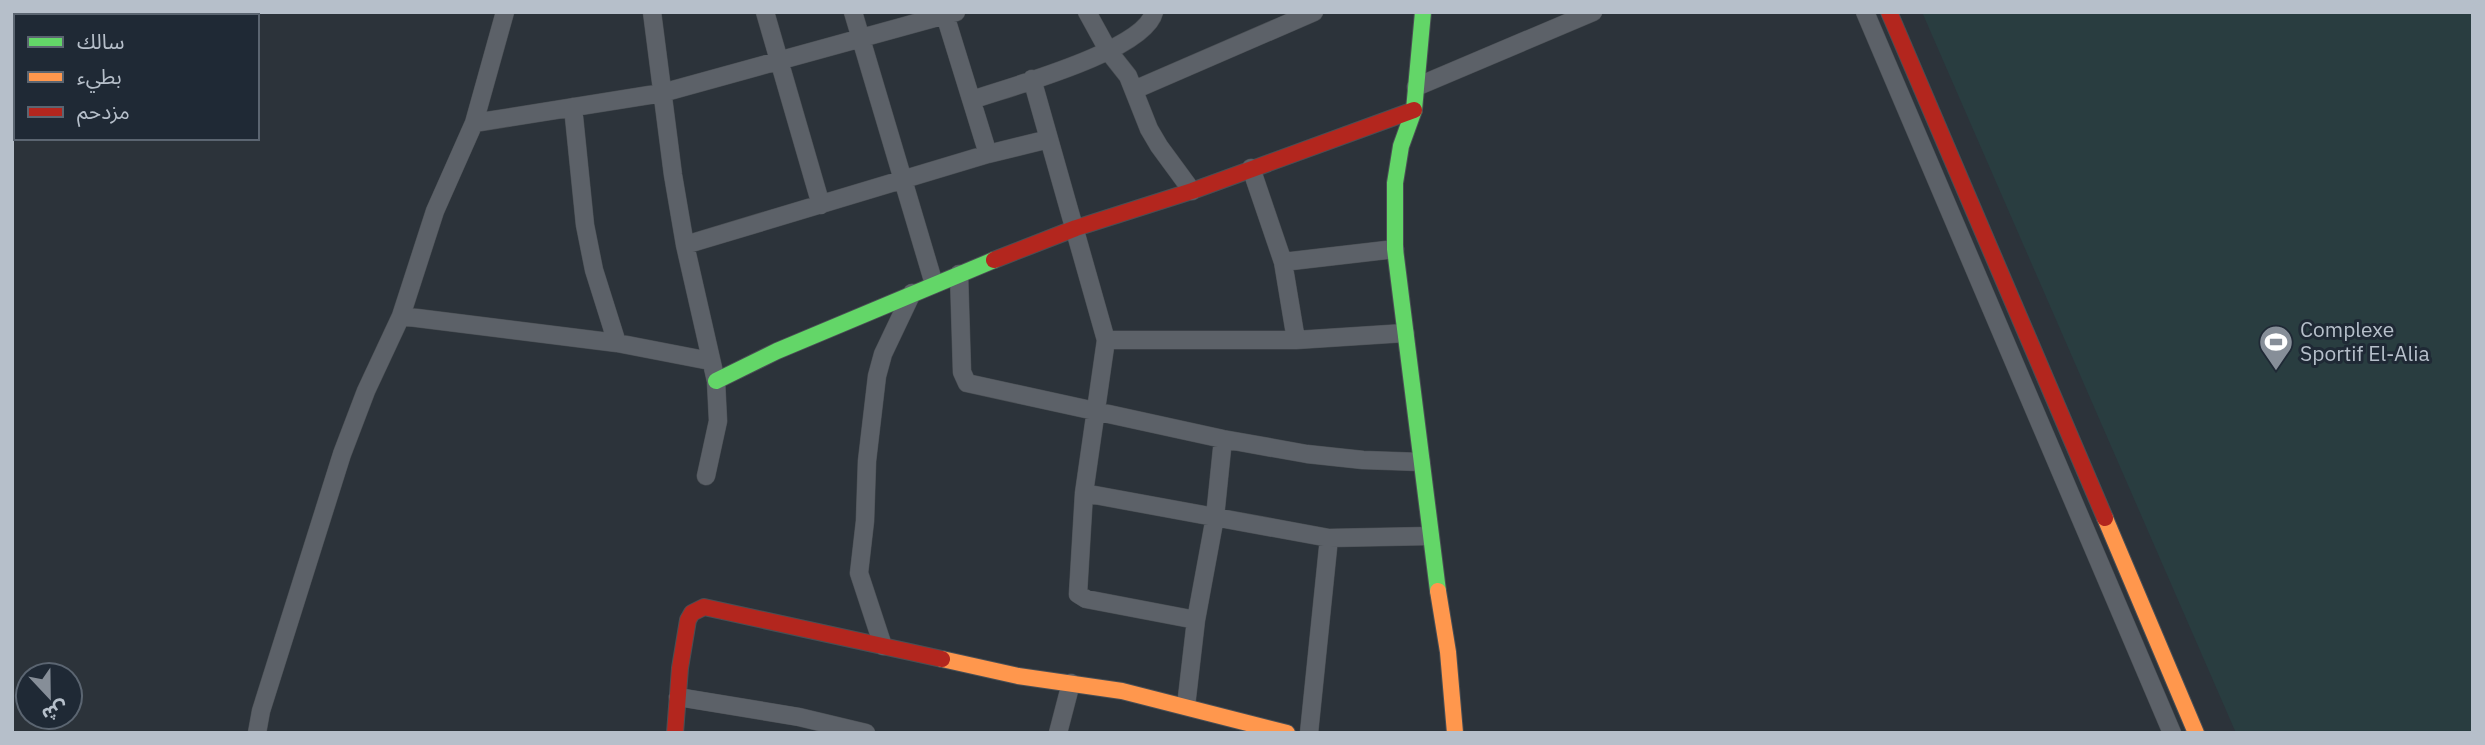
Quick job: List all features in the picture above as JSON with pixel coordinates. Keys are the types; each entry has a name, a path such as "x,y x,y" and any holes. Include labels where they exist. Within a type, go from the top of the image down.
{"street":[{"path":"257,733 264,699 342,454 366,391 401,316 435,211 474,123 505,12"},
{"path":"652,12 685,245 716,381 718,421 706,476"},
{"path":"765,12 821,205"},
{"path":"853,12 934,284"},
{"path":"1087,12 1109,52 1128,76 1149,129 1192,191"},
{"path":"972,100 1109,52 1146,27 1154,12"},
{"path":"1134,90 1314,12"},
{"path":"1423,12 1414,110 1401,146 1395,183 1395,249 1430,536 1448,652 1455,733"},
{"path":"1865,12 2172,733"},
{"path":"1889,12 2196,733"},
{"path":"474,123 662,93 951,14 988,154"},
{"path":"1416,87 1582,14"},
{"path":"1032,79 1106,340 1084,493 1078,594 1086,598 1196,620"},
{"path":"573,107 585,225 594,270 617,343"},
{"path":"716,381 777,351 912,293 1076,228 1192,191 1251,167 1414,110"},
{"path":"685,245 988,154 1049,139"},
{"path":"1251,167 1283,262 1296,340"},
{"path":"1283,262 1395,249"},
{"path":"959,274 962,372 967,383 1223,439 1363,460 1421,462"},
{"path":"883,646 859,573 866,521 867,461 880,365 912,293"},
{"path":"401,316 617,343 710,361"},
{"path":"1106,340 1296,340 1405,333"},
{"path":"1186,706 1196,620 1215,517 1223,439"},
{"path":"1084,493 1329,538 1430,536"},
{"path":"1308,733 1329,538"},
{"path":"675,733 688,620 698,608 712,607 1018,676 1122,691 1287,733"},
{"path":"1058,733 1071,683"},
{"path":"678,697 799,717 866,733"}],"green space":[{"name":"Complexe Sportif El-Alia","path":"1922,12 2473,12 2473,733 2236,733"}],"traffic: fast":[{"path":"1423,12 1414,110 1401,146 1395,183 1395,249 1438,591"},
{"path":"716,381 777,351 994,260"}],"traffic: slow":[{"path":"2105,518 2196,733"},
{"path":"1438,591 1448,652 1455,733"},
{"path":"942,659 1018,676 1122,691 1287,733"}],"traffic: jam":[{"path":"1889,12 2105,518"},
{"path":"994,260 1076,228 1192,191 1414,110"},
{"path":"675,733 680,668 688,620 692,613 704,607 942,659"}],"place":[{"name":"Complexe Sportif El-Alia","path":"2276,372"}]}
